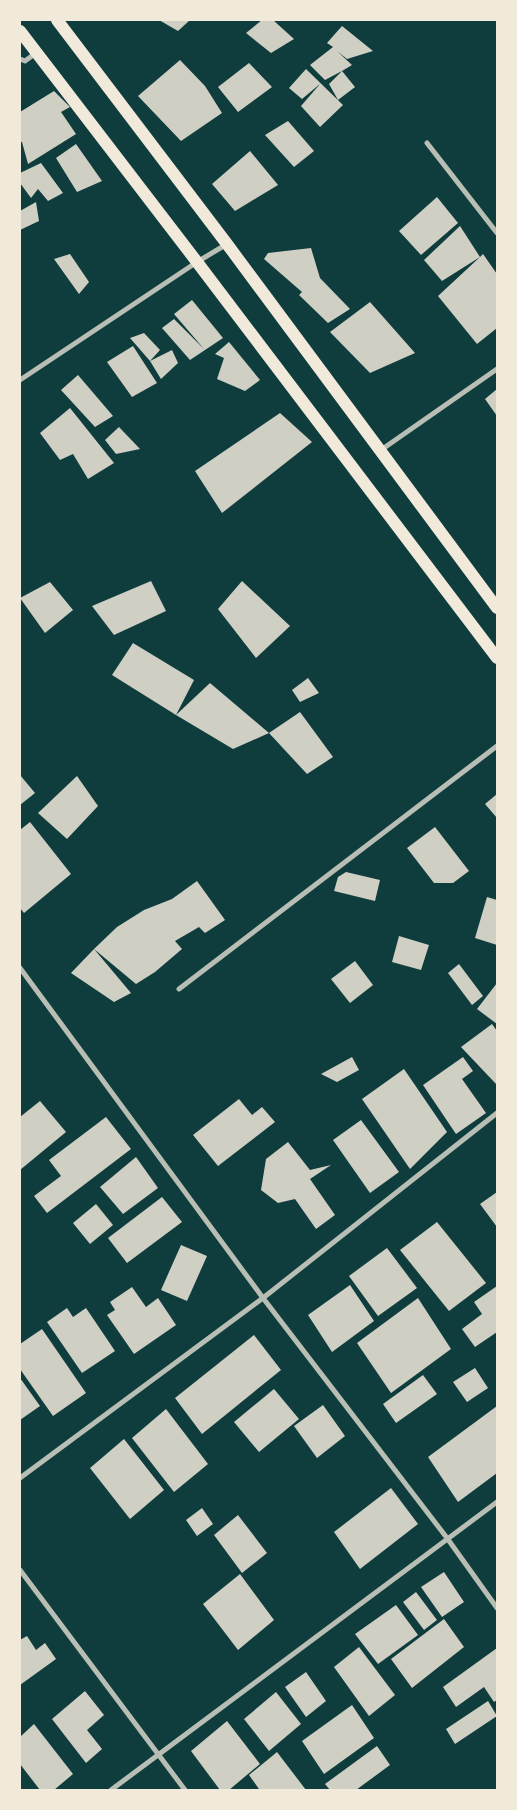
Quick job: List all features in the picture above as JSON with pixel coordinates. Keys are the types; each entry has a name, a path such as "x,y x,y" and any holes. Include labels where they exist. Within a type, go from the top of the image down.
{"main road":[{"path":"57,20 228,244 497,608"},
{"path":"20,31 198,262 497,658"}],"street":[{"path":"20,65 23,60 37,53"},
{"path":"427,143 497,233"},
{"path":"20,380 228,244"},
{"path":"381,450 497,369"},
{"path":"179,989 497,746"},
{"path":"20,968 263,1298 447,1538 497,1608"},
{"path":"20,1478 263,1298 497,1113"},
{"path":"111,1790 497,1502"},
{"path":"20,1570 185,1790"}],"building":[{"path":"159,20 190,20 178,31"},
{"path":"262,20 273,20 294,39 271,53 246,33"},
{"path":"342,26 373,51 347,59 337,51 352,65 325,80 310,65 333,47 327,43"},
{"path":"180,60 205,86 222,113 181,141 138,96"},
{"path":"249,63 272,87 238,112 218,87"},
{"path":"306,69 343,105 320,127 301,106 320,84 302,99 289,88"},
{"path":"342,71 355,87 338,100 329,84"},
{"path":"54,91 70,107 61,112 76,134 28,164 22,142 20,142 20,112"},
{"path":"288,121 314,151 294,167 265,135"},
{"path":"76,144 102,181 77,192 56,158"},
{"path":"250,151 278,185 235,211 212,184"},
{"path":"41,163 63,193 48,201 38,189 31,198 20,183 20,173"},
{"path":"437,197 458,223 421,255 399,231"},
{"path":"36,202 39,221 20,230 20,211"},
{"path":"460,226 480,257 442,281 424,260"},
{"path":"311,248 320,278 350,309 328,323 299,295 302,292 264,259 268,253"},
{"path":"70,254 89,282 79,294 54,259"},
{"path":"483,254 497,274 497,328 477,344 438,296"},
{"path":"192,300 223,338 190,360 162,328 174,319 204,349 174,314"},
{"path":"370,302 415,353 370,373 330,332"},
{"path":"144,333 160,350 150,361 130,338"},
{"path":"229,342 260,380 245,391 217,379 224,358 215,354"},
{"path":"133,346 157,383 132,397 107,362"},
{"path":"172,350 178,363 161,379 150,361"},
{"path":"78,375 113,416 95,427 61,390"},
{"path":"497,389 497,416 485,399"},
{"path":"70,408 114,463 88,479 73,454 60,460 40,433"},
{"path":"280,413 312,442 222,513 195,471"},
{"path":"119,427 140,449 116,454 105,440"},
{"path":"151,581 166,611 114,635 92,606"},
{"path":"242,581 290,626 256,658 218,609"},
{"path":"50,582 73,610 45,633 20,598"},
{"path":"133,643 194,680 176,715 112,675"},
{"path":"308,678 319,693 300,702 292,690"},
{"path":"210,683 269,733 233,749 176,715"},
{"path":"300,712 333,757 307,774 269,733"},
{"path":"20,775 35,793 20,805"},
{"path":"77,776 98,806 67,839 38,813"},
{"path":"497,794 497,818 485,804"},
{"path":"30,822 71,874 24,913 20,908 20,830"},
{"path":"435,827 469,871 453,883 434,883 407,848"},
{"path":"346,872 380,880 375,901 334,891 338,877"},
{"path":"197,881 225,920 205,933 199,927 175,941 182,949 155,972 136,984 94,949 117,927 144,910 172,899"},
{"path":"487,897 497,900 497,945 475,938"},
{"path":"399,936 429,945 421,970 392,962"},
{"path":"94,949 131,993 114,1002 71,973"},
{"path":"355,961 373,985 350,1003 331,979"},
{"path":"459,964 483,996 472,1005 448,973"},
{"path":"497,983 497,1024 477,1009"},
{"path":"492,1024 497,1031 497,1085 461,1047"},
{"path":"352,1057 359,1070 337,1082 321,1074"},
{"path":"463,1057 473,1071 462,1079 486,1113 456,1134 423,1085"},
{"path":"404,1069 447,1132 410,1169 362,1099"},
{"path":"239,1099 252,1115 262,1107 275,1122 218,1166 193,1135"},
{"path":"40,1101 66,1132 20,1170 20,1117"},
{"path":"106,1117 131,1149 47,1213 34,1196 61,1176 49,1160"},
{"path":"361,1120 399,1172 370,1193 333,1140"},
{"path":"288,1142 310,1170 331,1165 310,1179 335,1215 316,1229 295,1199 278,1203 261,1190 266,1159"},
{"path":"136,1157 158,1188 123,1214 100,1187"},
{"path":"497,1192 497,1227 480,1204"},
{"path":"162,1197 182,1222 127,1263 108,1238"},
{"path":"96,1204 113,1225 90,1244 73,1223"},
{"path":"437,1222 486,1283 449,1311 400,1250"},
{"path":"181,1245 207,1256 187,1301 161,1290"},
{"path":"387,1248 417,1288 378,1316 349,1276"},
{"path":"350,1285 374,1321 332,1352 308,1315"},
{"path":"497,1286 497,1332 475,1347 462,1329 482,1314 474,1302"},
{"path":"132,1287 146,1307 158,1298 176,1325 134,1354 107,1315 115,1310 110,1302"},
{"path":"418,1298 451,1349 391,1393 357,1343"},
{"path":"67,1308 73,1317 86,1308 115,1351 82,1373 47,1322"},
{"path":"42,1329 86,1393 53,1416 20,1369 20,1344"},
{"path":"254,1335 281,1370 202,1434 175,1398"},
{"path":"475,1368 488,1388 467,1402 453,1382"},
{"path":"423,1375 437,1394 396,1423 383,1404"},
{"path":"20,1378 40,1406 20,1420"},
{"path":"274,1389 299,1419 259,1452 234,1422"},
{"path":"323,1405 345,1436 317,1458 294,1426"},
{"path":"497,1406 497,1473 458,1502 428,1457"},
{"path":"166,1409 208,1464 174,1492 132,1438"},
{"path":"124,1439 164,1490 130,1519 90,1468"},
{"path":"391,1488 418,1524 360,1569 334,1532"},
{"path":"202,1508 213,1524 197,1536 186,1520"},
{"path":"238,1515 267,1553 242,1573 214,1535"},
{"path":"444,1572 464,1602 442,1617 421,1587"},
{"path":"240,1574 274,1620 238,1650 203,1604"},
{"path":"416,1592 437,1620 424,1630 403,1602"},
{"path":"396,1605 418,1635 378,1664 355,1634"},
{"path":"444,1619 464,1647 412,1688 391,1659"},
{"path":"27,1636 36,1650 45,1643 56,1659 20,1685 20,1640"},
{"path":"359,1647 395,1695 369,1716 334,1667"},
{"path":"497,1648 497,1700 494,1702 484,1687 456,1707 443,1687"},
{"path":"306,1672 326,1701 306,1717 285,1687"},
{"path":"85,1691 104,1715 87,1730 102,1749 86,1763 52,1719"},
{"path":"276,1692 301,1724 269,1751 244,1719"},
{"path":"488,1701 497,1716 455,1744 446,1729"},
{"path":"352,1705 374,1738 324,1774 302,1741"},
{"path":"227,1721 260,1764 229,1790 220,1790 191,1751"},
{"path":"34,1724 73,1774 54,1790 40,1790 20,1764 20,1737"},
{"path":"377,1746 390,1765 356,1790 330,1790 325,1784"},
{"path":"277,1752 306,1790 258,1790 249,1775"}]}
